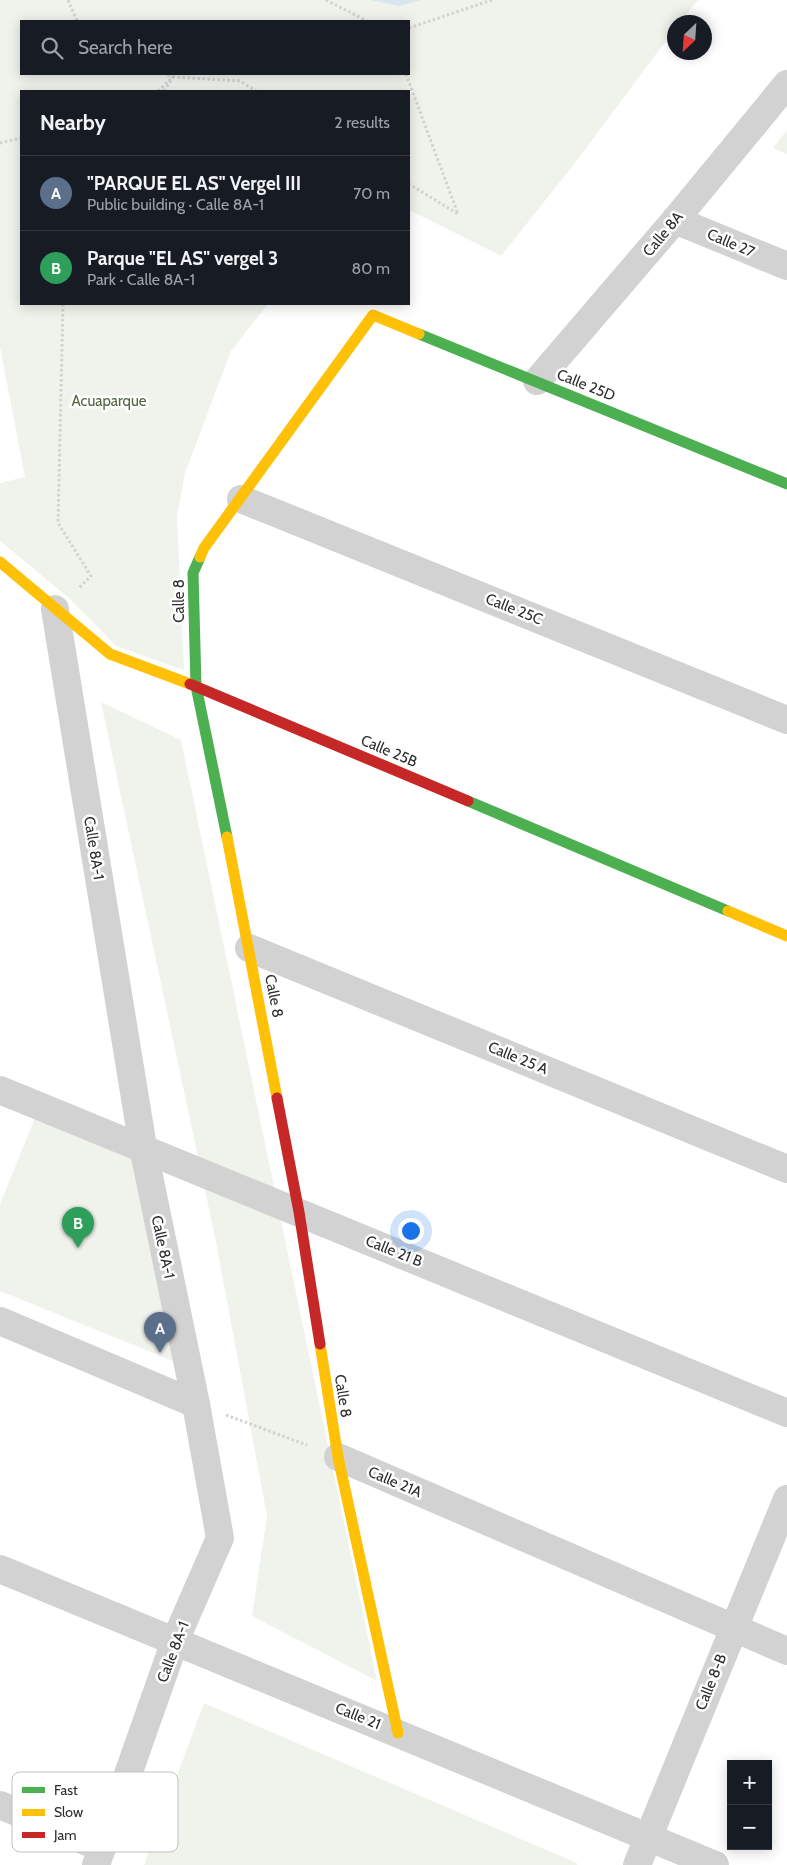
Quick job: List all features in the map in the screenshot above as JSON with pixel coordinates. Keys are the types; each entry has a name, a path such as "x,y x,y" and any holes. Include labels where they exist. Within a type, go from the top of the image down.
{"street":[{"name":"Calle 8A","path":"537,382 675,220 787,84"},
{"name":"Calle 27","path":"675,220 787,266"},
{"name":"Calle 25D","path":"373,315 787,484"},
{"name":"Calle 8","path":"373,315 204,548 194,573 196,686 249,948 299,1212 338,1457 398,1733"},
{"name":"Calle 25C","path":"241,499 787,720"},
{"name":"Calle 25B","path":"0,562 110,654 196,686 787,936"},
{"name":"Calle 8A-1","path":"54,609 143,1147 196,1404 220,1538 175,1641 129,1772"},
{"name":"Calle 25 A","path":"249,948 787,1169"},
{"name":"Calle 21 B","path":"0,1090 143,1147 787,1413"},
{"path":"0,1321 196,1404"},
{"name":"Calle 21A","path":"338,1457 787,1651"},
{"name":"Calle 8-B","path":"637,1865 787,1498"},
{"name":"Calle 21","path":"0,1569 715,1865"},
{"path":"0,1805 12,1811"}],"path":[{"path":"68,0 77,20"},
{"path":"326,0 365,20"},
{"path":"410,28 492,0"},
{"path":"168,75 173,77 240,82 254,90"},
{"path":"406,75 458,214 410,185"},
{"path":"159,90 173,77"},
{"path":"165,90 173,77"},
{"path":"0,143 20,138"},
{"path":"54,609 91,576 58,524 63,305"},
{"path":"196,1404 338,1457"}],"green space":[{"name":"Acuaparque","path":"0,0 698,0 686,15 667,15 667,39 578,159 501,256 410,210 410,90 20,90 20,305 267,305 231,351 185,473 177,516 184,670 116,646 69,598 0,541 0,483 25,477 0,347"},
{"path":"787,130 787,154 773,148"},
{"path":"101,702 181,740 377,1681 252,1616 267,1516 215,1237"},
{"path":"39,1108 138,1148 178,1363 0,1291 0,1204"},
{"path":"204,1703 577,1863 577,1865 144,1865 149,1852 178,1852 178,1773"}],"shaded area":[{"path":"370,0 421,0 399,6"}],"traffic: fast":[{"path":"419,334 787,484"},
{"path":"200,557 193,573 196,686 227,837"},
{"path":"468,801 728,911"}],"traffic: slow":[{"path":"200,557 204,548 373,315 419,334"},
{"path":"0,562 110,654 190,684"},
{"path":"227,837 277,1098"},
{"path":"728,911 787,936"},
{"path":"320,1344 338,1457 398,1733"}],"traffic: jam":[{"path":"190,684 468,801"},
{"path":"277,1098 299,1212 320,1344"}],"place":[{"name":"Parque \"EL AS\" vergel 3","path":"78,1248"},
{"name":"\"PARQUE EL AS\" Vergel III","path":"160,1353"}]}
